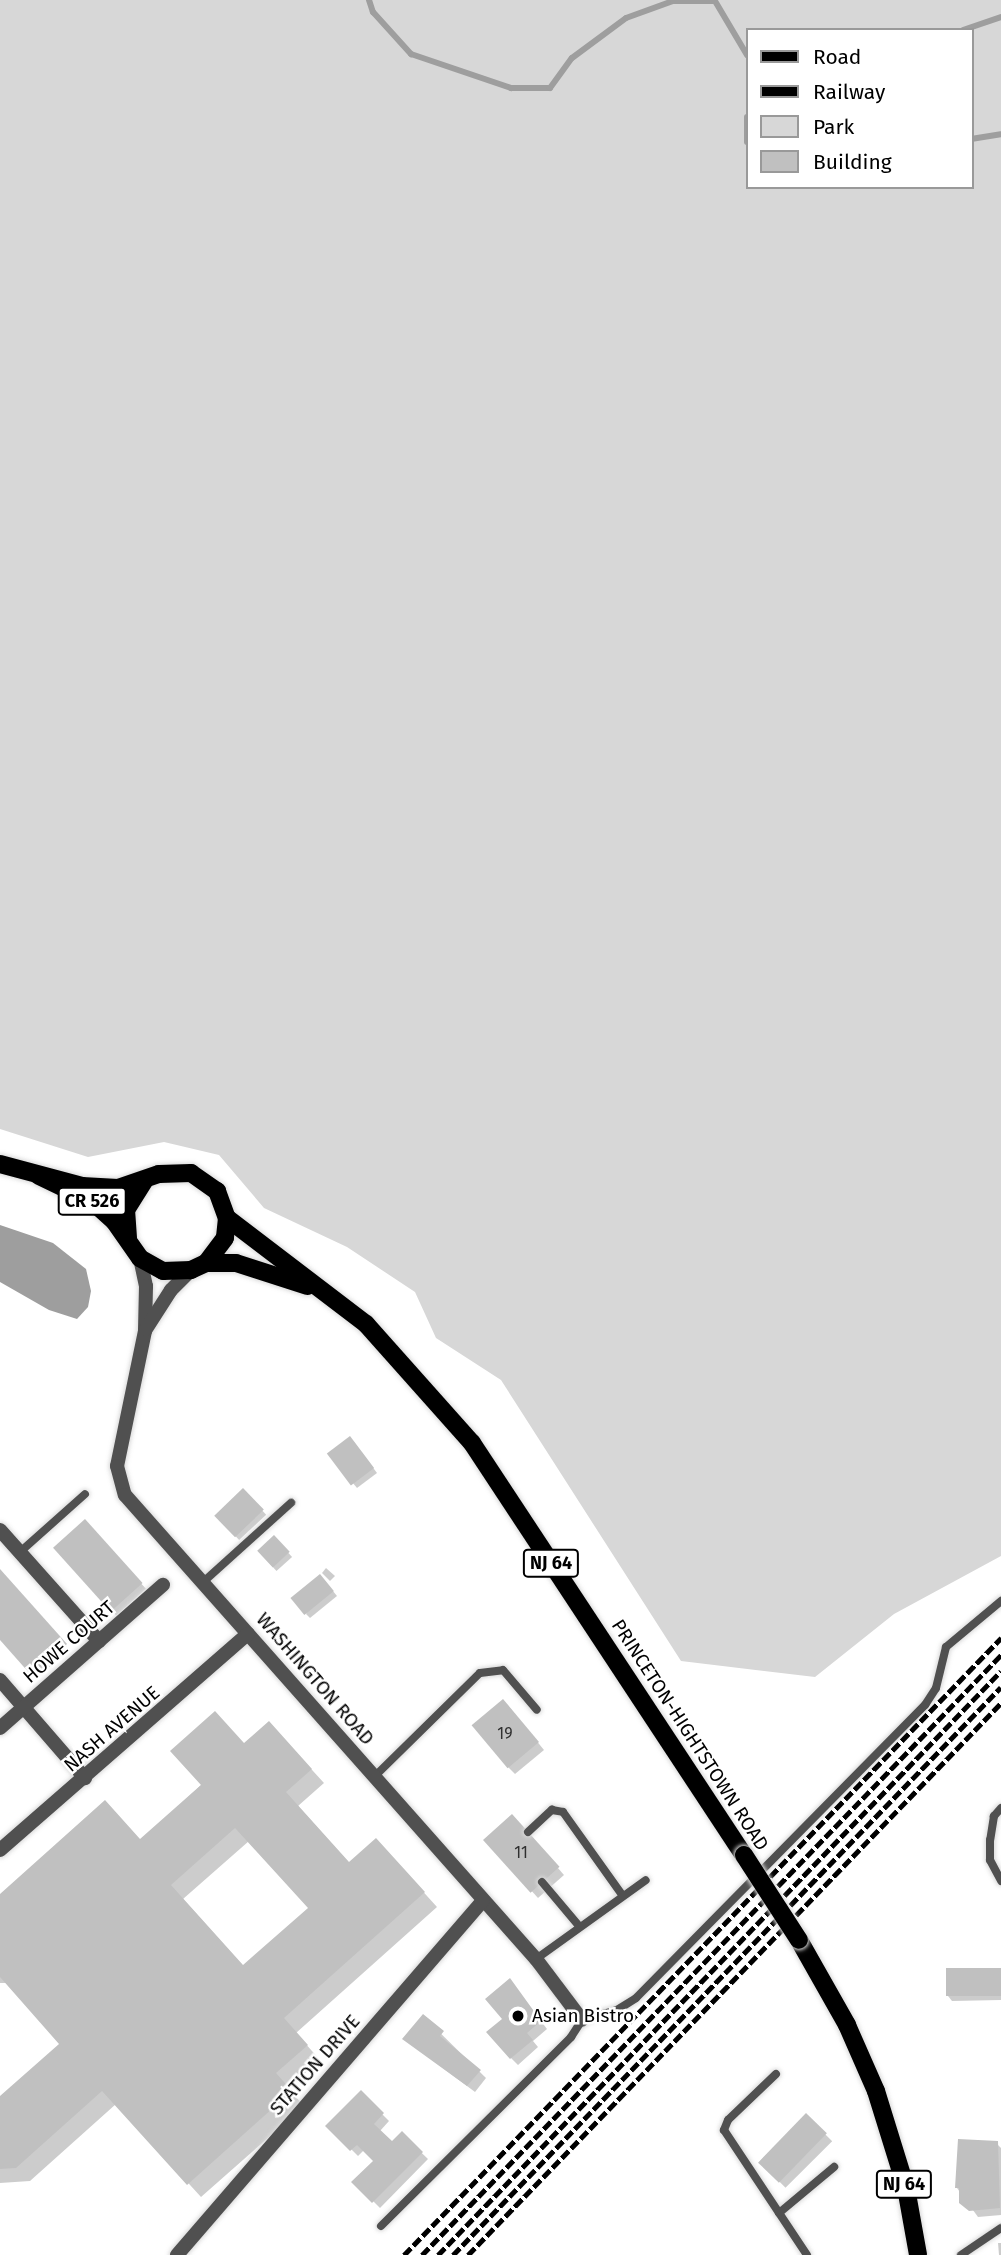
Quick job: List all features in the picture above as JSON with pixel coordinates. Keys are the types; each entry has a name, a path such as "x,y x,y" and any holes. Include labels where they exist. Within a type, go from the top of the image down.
{"main road":[{"name":"CR 526","path":"0,1164 39,1176 118,1188 175,1170 191,1173 217,1191 227,1218"},
{"name":"CR 526","path":"39,1176 93,1202 135,1251 163,1271 199,1267"},
{"path":"135,1251 126,1210 144,1181"},
{"path":"199,1267 225,1238 227,1218"},
{"name":"PRINCETON-HIGHTSTOWN ROAD","path":"227,1218 366,1324 472,1443 799,1940 847,2025 877,2091 906,2188 918,2255"},
{"name":"PRINCETON-HIGHTSTOWN ROAD","path":"199,1267 256,1268 329,1295"}],"street":[{"name":"WASHINGTON ROAD","path":"135,1251 146,1286 145,1331 117,1466 125,1495 536,1959 582,2020"},
{"name":"WASHINGTON ROAD","path":"145,1331 171,1290 199,1267"},
{"path":"0,1530 99,1641"},
{"name":"HOWE COURT","path":"0,1728 163,1585"},
{"name":"NASH AVENUE","path":"0,1850 248,1634"},
{"path":"0,1681 85,1778"},
{"name":"STATION DRIVE","path":"177,2255 483,1901"}],"lane":[{"path":"20,1552 85,1494"},
{"path":"202,1583 291,1503"},
{"path":"382,2226 570,2037 582,2020 617,2010 636,1998 925,1705 936,1688 946,1647 1001,1601"},
{"path":"374,1777 480,1673 503,1670 537,1710"},
{"path":"1001,1808 994,1816 990,1860 1001,1881"},
{"path":"528,1832 552,1810 563,1812 623,1896"},
{"path":"536,1959 646,1881"},
{"path":"542,1882 579,1926"},
{"path":"776,2074 727,2120 724,2130 807,2255"},
{"path":"779,2213 834,2167"},
{"path":"961,2255 1001,2228"}],"green space":[{"path":"0,0 1001,0 1001,1556 894,1614 815,1677 681,1661 501,1380 436,1338 415,1292 347,1247 264,1208 219,1155 164,1142 88,1157 0,1129"}],"shaded area":[{"path":"0,1225 53,1243 86,1269 91,1291 88,1307 77,1319 49,1310 0,1282"}],"building":[{"path":"350,1436 374,1468 351,1485 327,1453"},
{"path":"243,1488 264,1510 235,1537 214,1516"},
{"path":"85,1519 143,1583 111,1612 53,1548"},
{"path":"274,1535 290,1552 273,1568 257,1551"},
{"path":"0,1569 67,1644 31,1675 0,1640"},
{"path":"320,1574 334,1591 304,1615 290,1598"},
{"path":"503,1699 539,1742 508,1768 472,1725"},
{"path":"215,1711 244,1743 269,1721 312,1769 286,1792 349,1862 376,1838 425,1892 284,2018 308,2045 276,2073 292,2091 187,2185 102,2091 16,2168 0,2169 0,2096 59,2044 0,1977 0,1894 105,1800 140,1839 201,1785 170,1751","holes":["235,1828 308,1908 243,1965 171,1885"]},
{"path":"512,1814 560,1867 531,1893 483,1840"},
{"path":"946,1968 1001,1968 1001,1996 946,1996"},
{"name":"Asian Bistro","path":"510,1978 541,2021 527,2033 533,2040 510,2059 486,2032 502,2019 485,1999"},
{"path":"423,2014 444,2031 440,2036 481,2070 467,2086 402,2039"},
{"path":"361,2090 384,2113 374,2124 392,2141 402,2131 423,2152 372,2203 351,2182 373,2161 357,2145 350,2151 325,2126"},
{"path":"806,2113 827,2133 779,2183 758,2163"},
{"path":"958,2139 998,2141 1000,2208 969,2211 959,2203 959,2188 955,2188"}],"waterway":[{"path":"369,0 373,12 411,54 511,88 550,88 572,58 626,18 673,1 715,1 746,53"},
{"path":"969,28 1001,17"},
{"path":"973,139 1001,134"}],"railway":[{"path":"404,2255 1001,1638"},
{"path":"422,2255 1001,1655"},
{"path":"438,2255 1001,1671"},
{"path":"453,2255 1001,1687"},
{"path":"468,2255 1001,1703"}],"place":[{"name":"Asian Bistro","path":"518,2016"}]}
